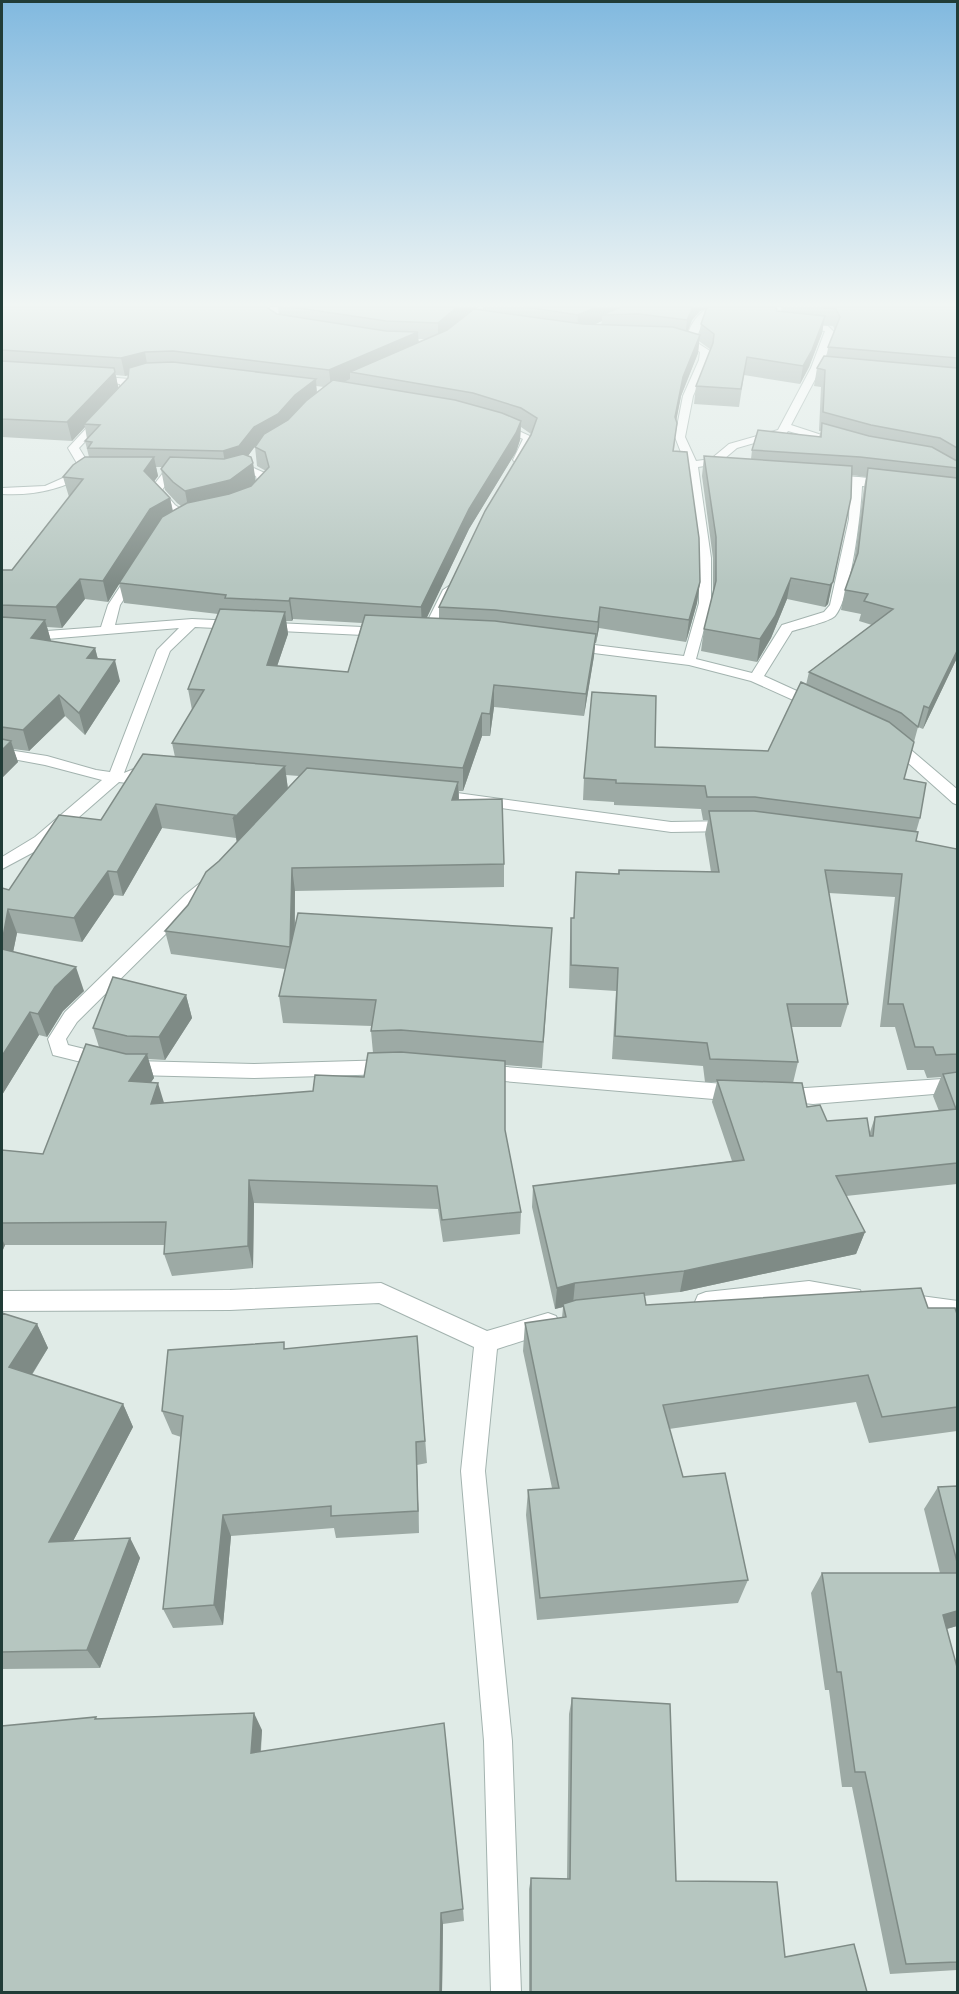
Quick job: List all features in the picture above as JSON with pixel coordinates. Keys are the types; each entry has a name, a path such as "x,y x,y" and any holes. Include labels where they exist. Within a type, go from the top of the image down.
{"street":[{"path":"2,491 49,490 93,471 73,448 118,400"},
{"path":"687,400 680,437 692,468 705,558 705,603 688,662"},
{"path":"692,468 714,462 733,446 782,432 799,400"},
{"path":"492,422 529,438 512,472"},
{"path":"785,427 853,446"},
{"path":"215,473 226,474 250,463 261,474 264,485 248,502"},
{"path":"692,468 720,470"},
{"path":"170,471 156,490 186,519"},
{"path":"811,478 902,486"},
{"path":"756,678 786,628 829,615 836,605 855,519 856,482"},
{"path":"107,630 114,605 143,560"},
{"path":"428,634 453,582"},
{"path":"2,864 41,841 115,777 164,650 192,623"},
{"path":"2,631 47,635 192,623 396,633"},
{"path":"552,644 688,662 756,678 828,711"},
{"path":"879,734 952,784 957,800"},
{"path":"2,753 47,761 95,775 126,778 144,770 167,772"},
{"path":"423,794 671,826 750,827"},
{"path":"224,870 191,899 71,1017 57,1039 60,1050 134,1068 254,1071 403,1066"},
{"path":"463,1071 708,1092 813,1096 957,1085"},
{"path":"691,1304 808,1291 957,1311"},
{"path":"2,1301 230,1300 381,1293 486,1342 573,1316"},
{"path":"486,1342 473,1471 498,1741 506,1992"}],"building":[{"path":"2,400 88,400 67,422 2,419"},
{"path":"107,400 290,400 278,414 254,427 239,446 223,451 88,448 92,442 85,441 100,425 84,424"},
{"path":"455,400 502,413 521,421 516,433 469,509 421,607 290,598 289,601 225,598 226,595 119,583 162,517 187,503 229,494 251,486 269,467 265,452 255,447 264,434 288,420 306,401"},
{"path":"496,400 678,400 673,451 687,452 699,538 700,582 689,620 600,607 598,622 495,610 439,607 485,511 531,435 537,418 521,408"},
{"path":"824,400 957,400 957,448 940,438 871,425 823,412"},
{"path":"822,423 869,436 932,447 957,461 957,468 860,457 752,450 758,430 821,437"},
{"path":"243,454 251,457 253,463 230,480 185,491 161,469 170,457 224,459"},
{"path":"704,456 852,466 851,498 833,582 830,585 791,578 775,616 760,639 704,629 716,581 716,537"},
{"path":"85,457 154,457 144,471 170,498 150,509 103,581 80,579 56,607 2,605 2,570 12,570 83,479 63,477 73,465"},
{"path":"868,468 957,478 957,651 929,708 924,706 918,727 901,713 809,672 893,609 864,601 868,594 845,590 858,553"},
{"path":"220,609 285,612 267,665 348,672 365,615 495,621 596,634 586,694 494,685 490,714 482,713 463,768 172,743 204,690 188,689"},
{"path":"2,617 45,620 31,638 95,648 87,658 115,660 79,713 59,695 23,730 2,727"},
{"path":"801,682 889,722 914,742 904,779 926,783 920,818 755,797 707,797 705,786 616,783 616,780 584,778 592,692 656,696 655,747 768,751"},
{"path":"2,739 11,741 2,750"},
{"path":"143,754 285,766 233,819 235,815 156,804 117,872 108,871 74,918 8,909 2,943 2,888 9,890 59,815 101,820"},
{"path":"307,768 458,782 452,800 502,799 504,864 292,868 290,947 165,931 188,905 206,872"},
{"path":"709,811 754,811 918,832 916,841 957,849 957,1054 936,1055 933,1047 915,1047 903,1004 888,1004 902,874 825,870 848,1004 787,1004 798,1062 710,1059 707,1043 615,1036 618,968 571,965 571,918 574,918 576,872 619,874 619,870 719,872"},
{"path":"298,913 552,928 543,1042 401,1030 371,1031 376,1000 279,996"},
{"path":"2,949 76,967 55,987 38,1014 30,1012 2,1056"},
{"path":"113,977 186,995 159,1037 127,1036 93,1028"},
{"path":"86,1044 126,1054 147,1054 129,1081 158,1083 151,1104 313,1091 315,1075 364,1077 368,1053 401,1052 505,1061 505,1130 521,1212 442,1220 437,1186 249,1180 248,1246 164,1254 166,1222 2,1223 2,1150 43,1154"},
{"path":"957,1072 957,1163 836,1176 865,1232 684,1271 575,1283 557,1288 533,1186 744,1160 717,1080 802,1083 807,1107 820,1105 827,1121 867,1118 870,1136 873,1136 875,1117 956,1109 943,1074"},
{"path":"921,1288 928,1308 955,1308 957,1314 957,1407 882,1417 868,1375 663,1405 683,1477 725,1473 748,1580 540,1598 528,1490 559,1488 525,1323 566,1317 563,1304 576,1300 644,1293 646,1305"},
{"path":"2,1313 37,1324 9,1367 123,1404 49,1542 130,1538 87,1650 2,1652"},
{"path":"417,1336 425,1441 416,1442 418,1511 331,1516 331,1506 223,1515 214,1605 163,1609 183,1416 162,1411 168,1350 284,1342 284,1349"},
{"path":"957,1486 957,1562 938,1487"},
{"path":"822,1573 957,1573 957,1611 943,1615 957,1667 957,1962 906,1964 865,1772 855,1772 841,1672 837,1672"},
{"path":"572,1698 670,1704 676,1881 777,1882 785,1957 854,1944 867,1992 531,1992 531,1878 570,1879"},
{"path":"254,1713 251,1753 444,1723 463,1909 441,1913 440,1992 2,1992 2,1726 96,1717 95,1719"}]}
